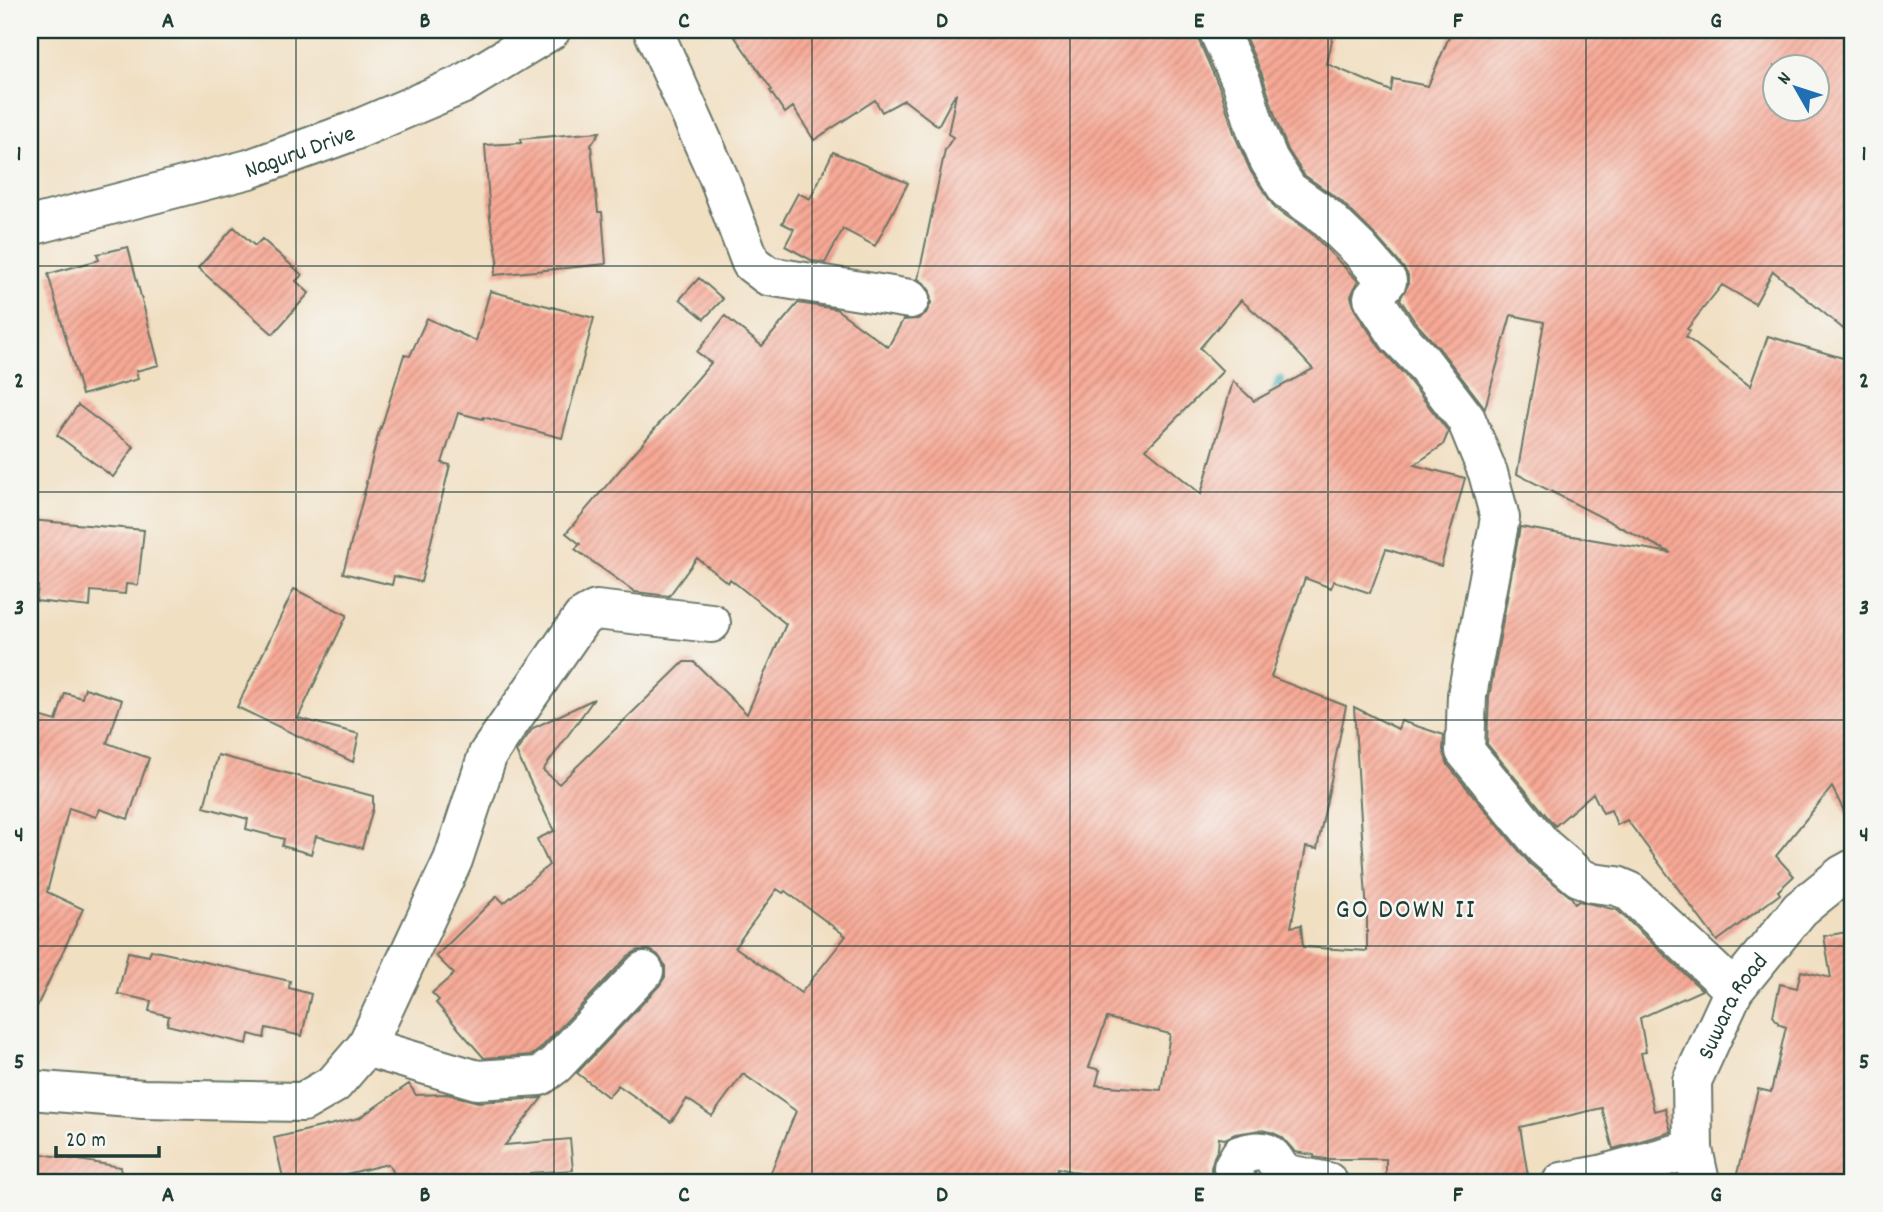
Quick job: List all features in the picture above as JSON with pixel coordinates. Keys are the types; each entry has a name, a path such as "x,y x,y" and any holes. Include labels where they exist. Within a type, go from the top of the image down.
{"street":[{"name":"Naguru Drive","path":"30,226 249,169 351,132 461,85 551,30"},
{"path":"653,30 718,176 751,263 768,276 909,299"},
{"path":"1218,30 1242,83 1269,160 1288,190 1325,216 1387,281 1373,298 1398,336 1421,360 1466,419 1488,473 1500,518 1467,695 1465,751 1544,847 1579,877 1592,883 1616,886 1629,891 1734,990"},
{"path":"30,1090 143,1099 303,1102 334,1084 366,1047 453,860 488,754 582,618 596,610 711,623"},
{"name":"Suwara Road","path":"1697,1166 1692,1081 1734,990 1800,909 1853,869"},
{"path":"366,1047 477,1080 540,1076 555,1065 644,971"},
{"path":"1237,1182 1234,1180 1233,1167 1240,1155 1254,1151 1274,1157 1280,1178 1328,1182"},
{"path":"1562,1182 1600,1175 1697,1166"}],"building":[{"path":"730,30 1196,30 1251,172 1275,208 1311,233 1358,281 1351,296 1355,310 1380,348 1404,374 1447,430 1443,445 1414,465 1465,478 1441,566 1386,549 1370,593 1334,581 1331,588 1305,578 1271,677 1346,706 1317,849 1306,847 1291,927 1301,925 1303,947 1367,951 1354,707 1398,729 1401,721 1444,735 1443,750 1448,765 1530,864 1572,898 1575,904 1579,901 1617,910 1702,990 1640,1018 1646,1052 1641,1053 1654,1111 1665,1108 1671,1132 1613,1149 1602,1108 1520,1127 1529,1182 1386,1182 1386,1159 1314,1157 1295,1152 1282,1137 1261,1130 1235,1134 1225,1139 1219,1138 1211,1168 1212,1182 1160,1182 1095,1177 1058,1168 1056,1182 767,1182 796,1111 743,1074 712,1116 687,1099 671,1122 618,1085 608,1097 577,1073 665,977 665,965 658,955 650,950 638,950 628,956 532,1055 484,1058 436,1003 439,1000 432,993 454,974 436,956 497,896 504,903 549,865 537,839 554,831 516,752 533,728 594,699 543,770 559,784 684,662 694,662 747,714 786,624 730,579 728,583 697,558 669,596 635,592 575,549 580,544 566,533 711,363 697,352 725,316 762,346 798,303 836,309 888,347 903,320 918,319 926,313 931,303 930,291 918,279 945,150 953,137 948,134 956,94 938,126 904,100 882,112 875,100 814,140 793,107 785,113 770,91 772,90","holes":["1241,300 1282,336 1313,369 1254,401 1233,381 1201,494 1146,449 1223,371 1200,348","777,889 783,893 785,891 846,936 801,993 735,947","1107,1018 1170,1034 1161,1090 1096,1085 1100,1070 1089,1067"]},
{"path":"1242,30 1334,30 1327,64 1391,91 1393,79 1428,86 1452,30 1853,30 1853,337 1773,271 1755,304 1722,285 1687,329 1690,331 1686,337 1750,386 1768,336 1853,361 1853,829 1832,787 1776,856 1794,876 1778,891 1780,894 1717,941 1627,820 1617,825 1611,810 1603,813 1593,793 1555,826 1487,744 1489,697 1520,527 1671,553 1517,474 1544,322 1511,315 1485,408 1415,322 1400,299 1408,285 1408,275 1403,267 1340,200 1304,175 1288,150 1262,74"},
{"path":"600,132 591,145 598,212 602,212 606,264 494,275 498,259 490,218 485,145"},
{"path":"833,152 908,183 875,246 843,229 825,263 813,261 785,246 794,229 782,223 798,193 810,199"},
{"path":"234,227 255,246 262,239 302,275 296,281 309,293 273,334 198,268"},
{"path":"128,247 159,365 136,371 138,379 82,395 48,274 99,260 97,254"},
{"path":"699,278 723,299 704,319 680,299"},
{"path":"490,291 594,318 562,438 458,413 442,463 450,465 421,582 394,576 392,585 343,573 380,427 404,355 410,356 427,318 476,341"},
{"path":"78,405 134,447 113,477 57,435"},
{"path":"30,520 144,530 138,585 126,584 125,594 91,591 90,607 36,601 38,586 30,585"},
{"path":"294,589 347,615 298,718 359,734 353,762 237,707"},
{"path":"85,688 122,700 107,743 149,758 128,819 100,809 96,817 69,808 47,892 83,909 30,1021 30,713 56,721 65,693 82,698"},
{"path":"218,755 373,796 373,808 362,848 316,836 311,854 282,846 284,839 246,829 248,819 204,807"},
{"path":"1853,931 1853,1182 1735,1182 1758,1089 1771,1092 1786,1027 1780,1025 1773,1016 1780,984 1797,988 1801,971 1831,978 1824,936"},
{"path":"151,950 290,981 289,988 311,994 302,1036 266,1028 264,1038 249,1034 247,1044 167,1025 169,1016 149,1011 151,1001 118,994 128,952 149,956"},
{"path":"409,1084 416,1095 447,1094 478,1102 542,1098 505,1145 570,1139 573,1170 530,1173 530,1182 400,1182 388,1164 313,1182 284,1182 274,1138 359,1118"},
{"path":"30,1152 121,1167 119,1182 30,1182"}],"waterway":[{"path":"1274,400 1280,380"}],"district":[{"name":"GO DOWN II","path":"1406,907"}]}
